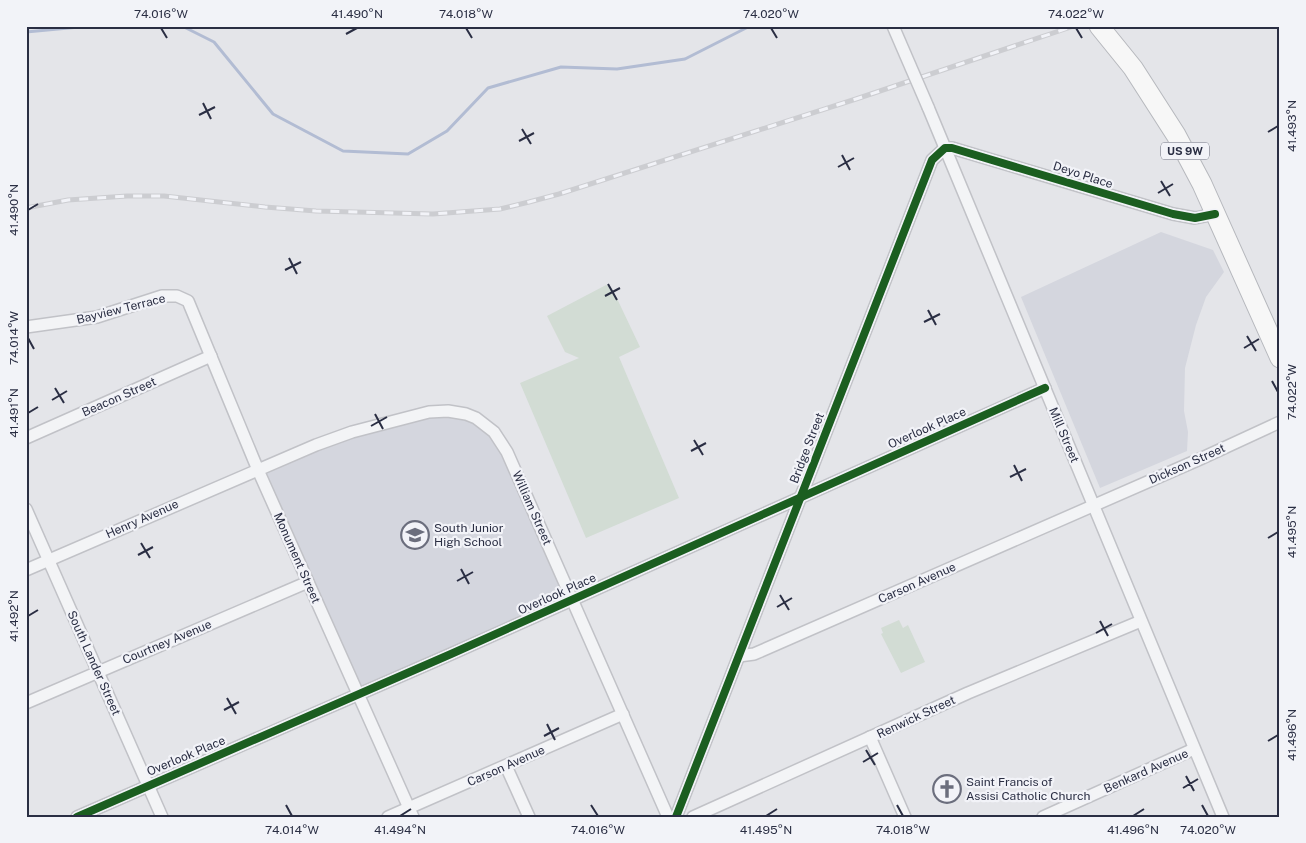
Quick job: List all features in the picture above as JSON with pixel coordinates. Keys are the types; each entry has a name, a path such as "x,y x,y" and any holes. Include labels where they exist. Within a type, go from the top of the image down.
{"highway":[{"name":"US 9W","path":"1099,26 1133,68 1176,135 1215,214 1280,358"}],"street":[{"name":"Mill Street","path":"893,26 1223,817"},
{"name":"Deyo Place","path":"945,148 952,148 1022,168 1173,214 1195,218 1215,214"},
{"name":"Bridge Street","path":"676,817 932,160 945,148"},
{"name":"Bayview Terrace","path":"26,327 97,317 162,296 185,298"},
{"name":"Monument Street","path":"185,298 188,301 258,470 411,812"},
{"name":"Beacon Street","path":"26,438 211,356"},
{"name":"Overlook Place","path":"77,817 572,600 1045,388"},
{"name":"William Street","path":"258,470 316,445 360,430 429,412 448,411 466,414 476,418 494,432 507,452 668,817"},
{"name":"Dickson Street","path":"1094,506 1280,422"},
{"name":"Henry Avenue","path":"26,570 258,470"},
{"name":"Carson Avenue","path":"739,656 754,654 1094,506"},
{"name":"South Lander Street","path":"26,509 162,817"},
{"name":"Courtney Avenue","path":"26,703 308,582"},
{"name":"Renwick Street","path":"693,817 1046,659 1141,621"},
{"name":"Carson Avenue","path":"388,817 411,812 506,766 623,714"},
{"path":"870,738 905,817"},
{"name":"Benkard Avenue","path":"1043,817 1194,749"},
{"path":"506,766 529,817"}],"shaded area":[{"path":"1161,232 1213,250 1224,272 1206,297 1196,325 1185,368 1184,411 1188,432 1187,451 1100,488 1021,297"},
{"path":"606,285 612,288 640,347 619,357 679,498 586,538 520,383 579,358 565,352 547,316"},
{"name":"South Junior High School","path":"448,411 494,432 572,600 358,694 258,470 316,445"},
{"path":"899,620 903,628 908,625 925,662 901,673 881,634 883,633 881,628"}],"waterway":[{"path":"26,32 90,26"},
{"path":"182,26 214,42 273,114 343,151 408,154 447,131 488,88 561,67 617,69 685,59 750,26"}],"railway":[{"path":"26,208 68,200 127,196 164,196 316,211 433,214 500,209 559,194 856,99 1074,26"}],"cycle path":[{"path":"676,817 932,160 945,148 952,148 1173,214 1195,218 1215,214"},
{"path":"77,817 451,654 1045,388"}],"place":[{"name":"South Junior High School","path":"415,535"},
{"name":"Saint Francis of Assisi Catholic Church","path":"947,789"}]}
